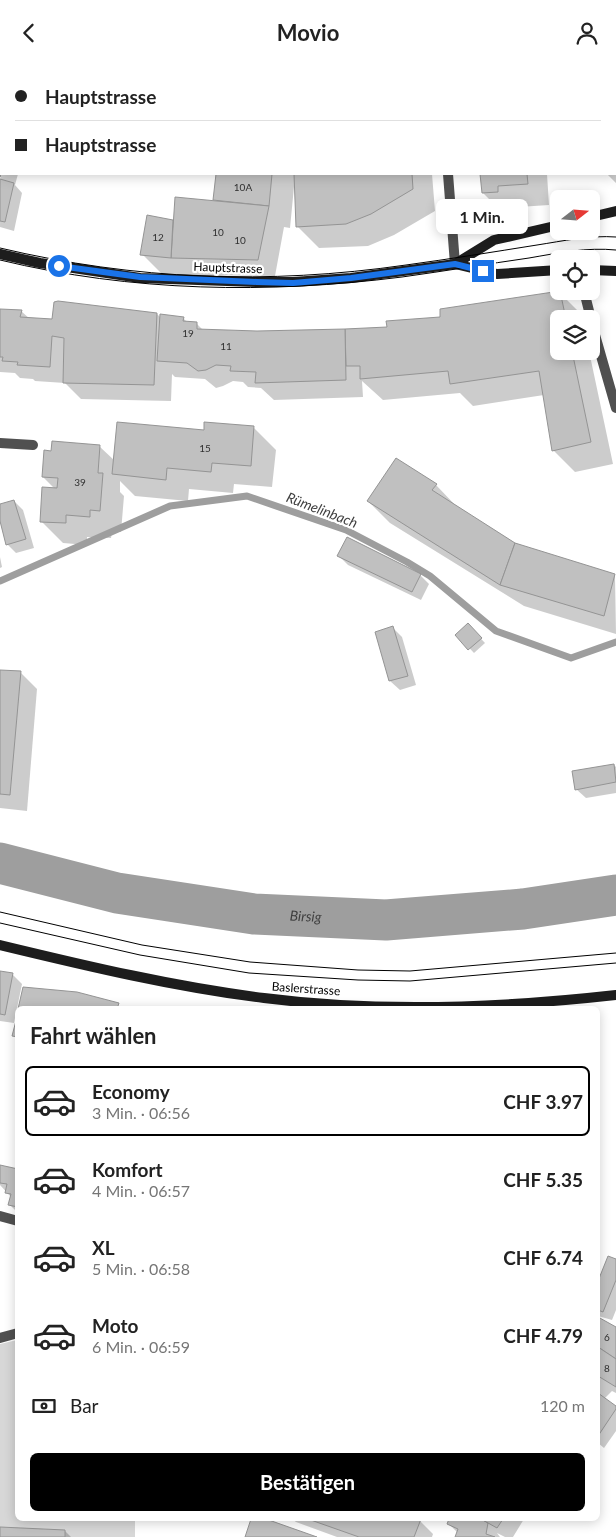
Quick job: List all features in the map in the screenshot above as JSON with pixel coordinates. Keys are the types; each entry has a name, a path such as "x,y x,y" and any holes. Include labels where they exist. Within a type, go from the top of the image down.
{"main road":[{"path":"600,215 616,211"},
{"name":"Hauptstrasse","path":"455,264 494,241 550,227"},
{"name":"Hauptstrasse","path":"0,254 40,263 140,277 257,282 293,283 351,278 455,264 498,274 550,271"},
{"path":"600,270 616,271"},
{"name":"Baslerstrasse","path":"0,945 140,977 272,999 404,1006"},
{"name":"Baslerstrasse","path":"468,1006 561,1001 616,995"}],"street":[{"path":"448,175 455,264"},
{"path":"600,352 616,408"},
{"path":"0,443 33,445"},
{"path":"0,1216 15,1220"},
{"path":"0,1337 15,1334"}],"shaded area":[{"path":"15,1340 15,1521 135,1521 135,1537 0,1537 0,1344"}],"building":[{"path":"216,175 272,175 269,206 213,200"},
{"path":"294,175 412,175 413,189 371,214 346,224 296,227"},
{"path":"480,175 527,175 528,184 498,186 498,192 482,193"},
{"path":"0,179 14,183 5,222 0,221"},
{"path":"175,197 269,206 258,260 171,258"},
{"path":"147,215 173,220 171,258 140,255"},
{"path":"550,292 550,300 562,300 564,310 550,310 550,360 574,360 591,442 552,451 539,371 450,384 448,371 360,379 360,366 346,366 345,329 387,327 386,321 440,317 440,309"},
{"path":"54,302 157,313 154,385 63,383 64,338 52,336 50,367 17,365 18,362 2,361 3,357 0,357 0,309 22,310 20,317 52,319"},
{"path":"160,314 184,317 183,321 197,322 197,329 257,331 345,329 346,380 255,383 256,372 230,371 231,366 216,365 206,370 198,371 187,363 157,361"},
{"path":"117,422 204,430 204,422 254,426 251,466 212,463 211,472 167,468 166,480 112,474"},
{"path":"52,441 100,445 98,473 103,473 100,511 90,510 90,517 66,515 66,523 40,522 42,487 57,488 58,478 42,477 44,450 51,451"},
{"path":"396,458 437,484 432,490 515,543 500,585 367,501"},
{"path":"14,500 26,539 6,545 0,521 0,504"},
{"path":"347,537 421,574 412,592 337,556"},
{"path":"515,543 615,574 604,616 500,585"},
{"path":"468,623 482,638 468,650 455,635"},
{"path":"393,626 408,676 389,681 375,632"},
{"path":"0,670 21,671 10,795 0,794"},
{"path":"614,764 616,782 575,790 572,771"},
{"path":"0,971 13,973 5,1015 0,1014"},
{"path":"23,987 77,992 119,1003 118,1006 19,1006"},
{"path":"15,1024 15,1036 12,1036"},
{"path":"0,1165 15,1168 15,1206 8,1205 11,1194 5,1193 7,1184 0,1183"},
{"path":"608,1256 616,1259 616,1280 603,1312 600,1311 600,1276"},
{"path":"600,1318 616,1327 616,1359 600,1348"},
{"path":"600,1348 616,1359 616,1387 600,1377"},
{"path":"600,1394 616,1406 616,1409 600,1433"},
{"path":"250,1521 272,1521 317,1537 245,1537"},
{"path":"314,1521 420,1521 414,1537 359,1537"},
{"path":"448,1521 484,1521 488,1523 486,1534 495,1537 455,1537 458,1529 447,1524"},
{"path":"485,1521 502,1521 497,1528"},
{"path":"0,1527 65,1530 65,1537 0,1537"}],"waterway":[{"name":"Rümelinbach","path":"0,581 170,506 247,496 346,530 407,562 430,576 496,631 571,658 616,642"},
{"name":"Birsig","path":"0,863 117,893 254,914 386,920 523,909 616,895"}],"tram line":[{"path":"0,248 51,259 151,273 252,277 354,271 576,239 616,237"},
{"path":"0,260 100,279 200,287 251,288 301,286 402,277 572,251 616,250"},
{"path":"0,912 142,945 250,962 358,970 410,971 616,953"},
{"path":"0,923 140,955 249,973 358,980 410,981 616,963"}],"route":[{"path":"59,266 140,277 293,283 351,278 455,264 483,271"}]}
